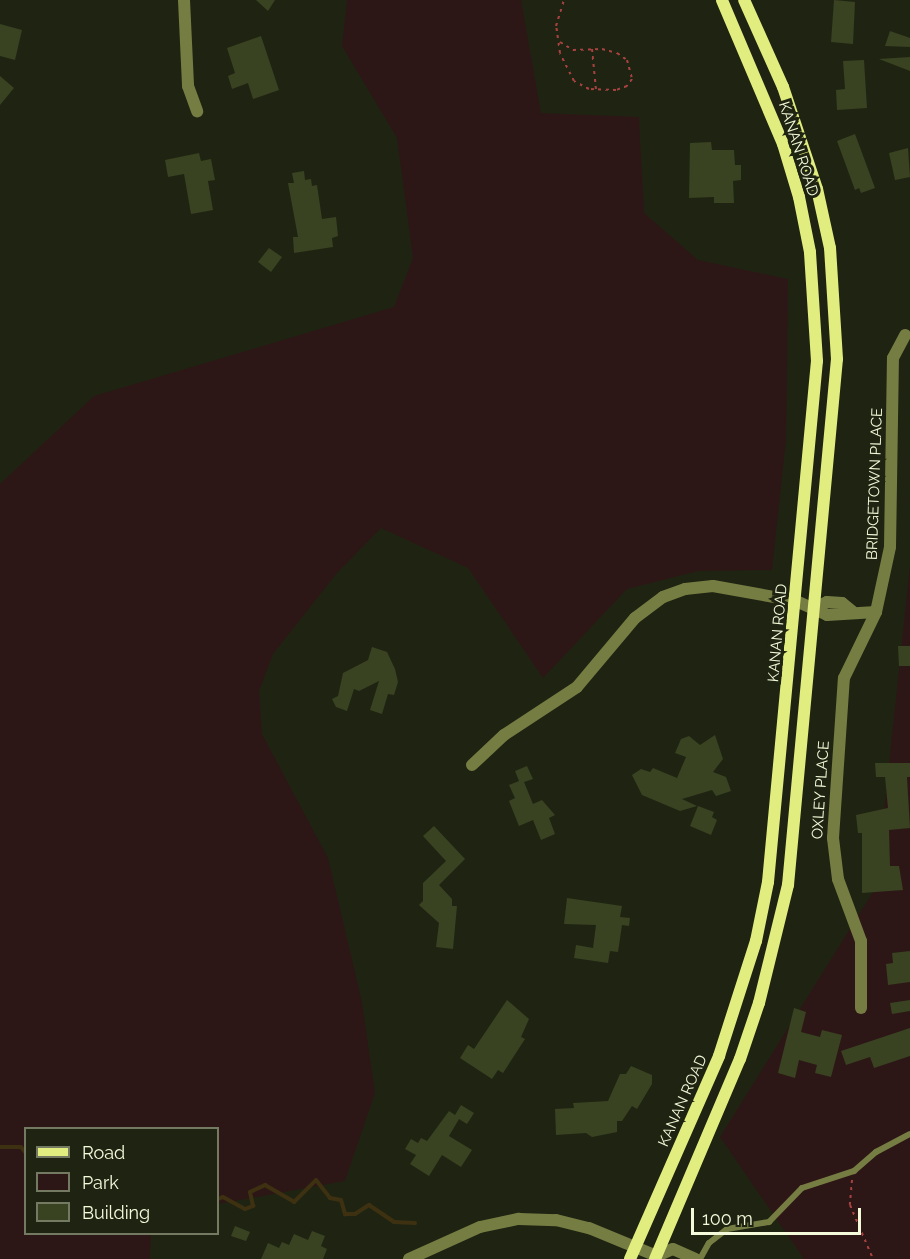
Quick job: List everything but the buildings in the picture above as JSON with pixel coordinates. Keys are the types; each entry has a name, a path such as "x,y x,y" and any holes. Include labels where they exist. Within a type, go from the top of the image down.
{"main road":[{"name":"KANAN ROAD","path":"630,1259 719,1056 756,940 777,812 817,361 810,252 783,144 723,0"},
{"name":"KANAN ROAD","path":"657,1258 740,1059 775,944 788,885 837,359 830,248 802,137 744,0"}],"street":[{"path":"183,0 188,86 197,111"},
{"name":"BRIDGETOWN PLACE","path":"876,612 890,547 893,358 905,335"},
{"path":"472,765 504,735 577,687 635,618 663,597 685,589 713,586 796,601 827,615 852,611 876,612"},
{"name":"OXLEY PLACE","path":"861,1008 861,941 838,879 832,838 844,678 876,612"},
{"path":"409,1259 480,1227 519,1219 556,1220 590,1228 657,1258 673,1249 695,1259"}],"lane":[{"path":"700,1259 709,1243 727,1228 769,1222 802,1188 854,1171 876,1152 910,1134"}],"path":[{"path":"560,42 573,50 592,49 618,53 632,70 627,86 597,90 574,81 560,53 556,26 564,0"},
{"path":"592,49 597,90"},
{"path":"854,1171 850,1205 873,1259"}],"green space":[{"path":"347,0 521,0 541,113 639,117 644,213 698,260 788,279 786,440 772,570 698,571 627,589 543,678 468,568 381,528 337,573 273,654 259,691 262,734 328,858 362,1002 375,1093 345,1181 219,1204 219,1127 24,1127 24,1235 151,1235 150,1259 0,1259 0,484 94,396 394,307 413,258 397,138 342,46"},
{"path":"910,565 910,1259 804,1259 720,1137 876,887"}],"waterway":[{"path":"0,1147 21,1147 24,1151"},
{"path":"219,1199 223,1197 245,1209 253,1206 250,1192 265,1185 294,1202 316,1180 330,1198 341,1200 345,1214 355,1214 369,1205 394,1222 415,1223"}]}
